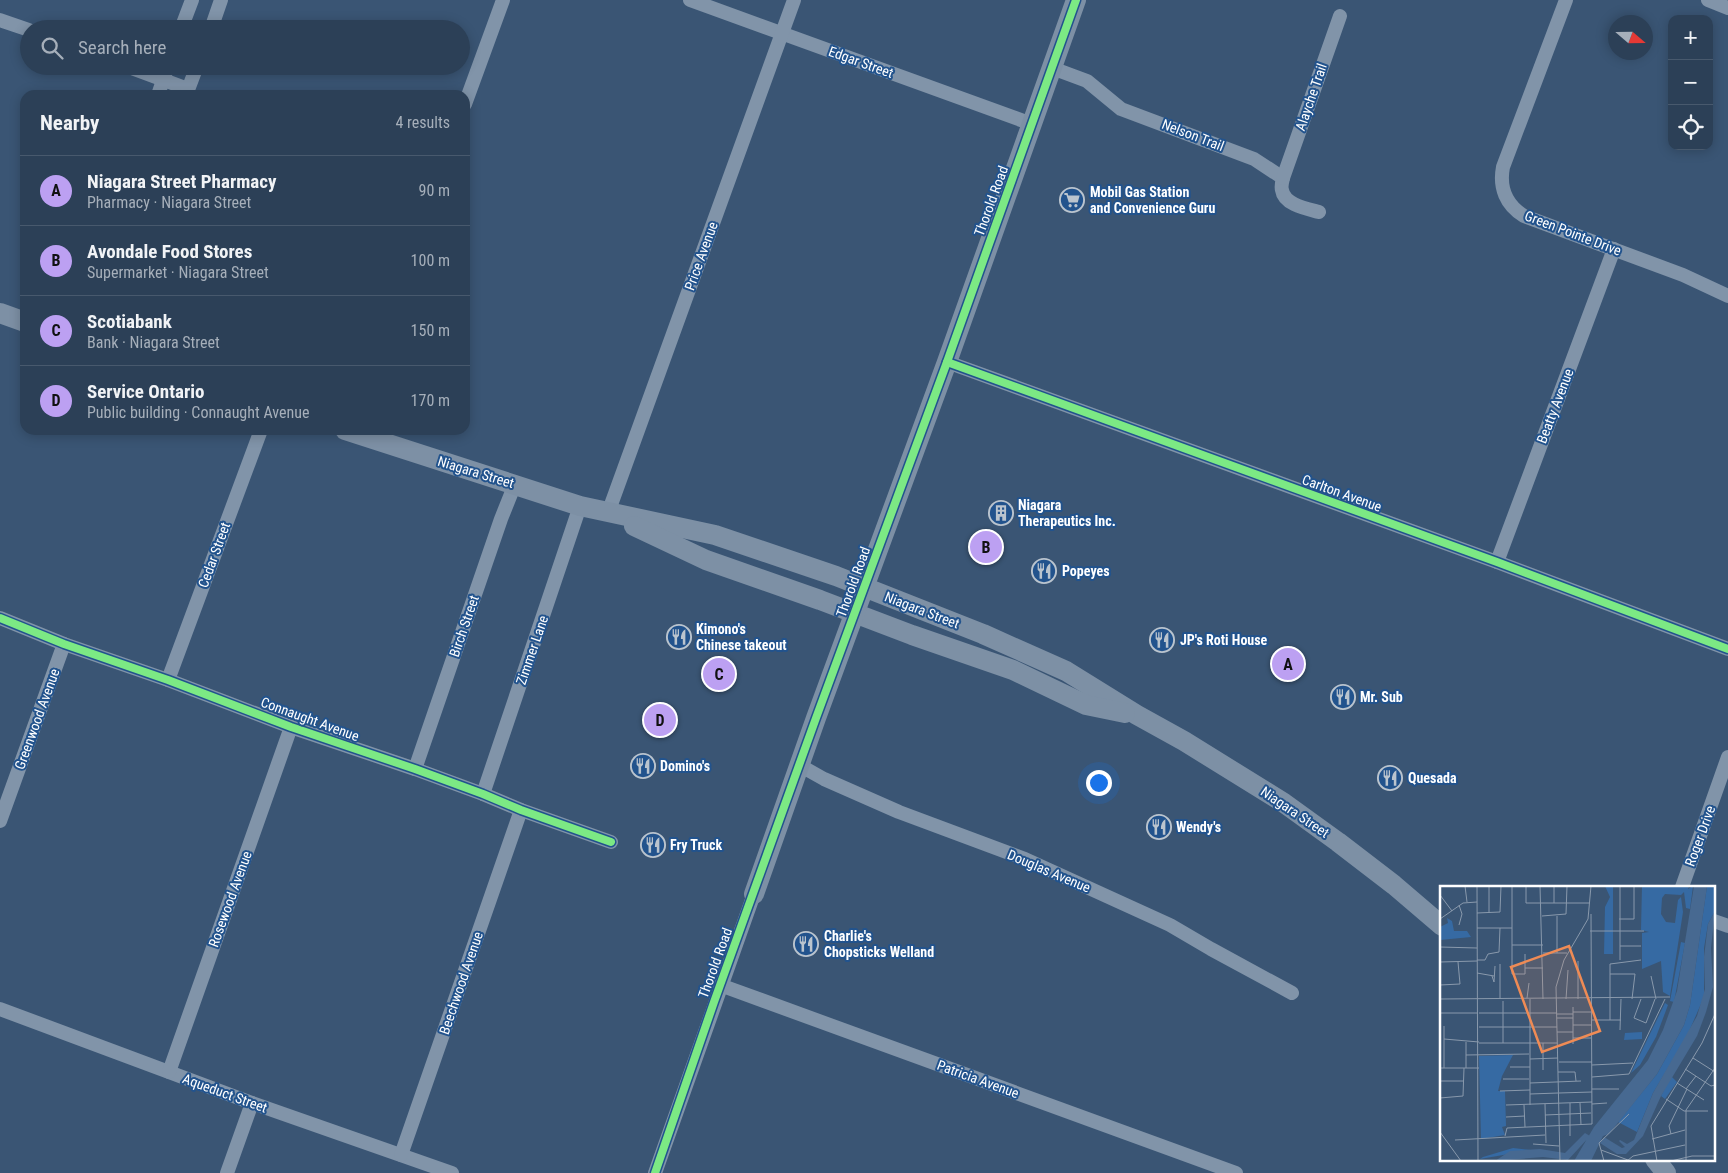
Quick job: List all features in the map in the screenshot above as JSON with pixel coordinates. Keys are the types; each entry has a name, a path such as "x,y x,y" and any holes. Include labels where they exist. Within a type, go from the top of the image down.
{"main road":[{"name":"Thorold Road","path":"754,894 1076,0"},
{"path":"0,313 20,320"},
{"name":"Niagara Street","path":"360,435 580,506 715,535 836,576 983,634 1066,671 1284,803 1387,879 1440,924"},
{"name":"Niagara Street","path":"608,512 706,560 1012,670 1086,705 1137,715"},
{"path":"1657,1160 1666,1173"}],"street":[{"path":"184,20 192,0"},
{"path":"214,20 221,0"},
{"path":"470,90 503,0"},
{"name":"Edgar Street","path":"690,0 1032,124"},
{"name":"Price Avenue","path":"608,512 794,0"},
{"name":"Green Pointe Drive","path":"1566,0 1503,167 1502,183 1506,198 1515,211 1524,216 1690,277 1728,296"},
{"path":"1708,0 1728,8"},
{"name":"Alayche Trail","path":"1283,178 1340,16"},
{"path":"0,20 20,27"},
{"name":"Nelson Trail","path":"1052,68 1088,81 1121,108 1254,158 1283,178"},
{"path":"150,75 184,90"},
{"path":"160,90 165,75"},
{"path":"189,90 194,75"},
{"path":"1283,178 1282,192 1285,198 1296,205 1319,212"},
{"name":"Beatty Avenue","path":"1497,562 1614,250"},
{"name":"Carlton Avenue","path":"947,362 1497,562 1728,649"},
{"name":"Cedar Street","path":"168,680 259,435"},
{"name":"Birch Street","path":"415,769 515,484"},
{"name":"Zimmer Lane","path":"483,794 580,506"},
{"name":"Connaught Avenue","path":"0,618 64,644 168,680 292,727 415,769 611,842"},
{"name":"Greenwood Avenue","path":"0,821 64,644"},
{"name":"Rosewood Avenue","path":"169,1072 292,727"},
{"name":"Roger Drive","path":"1682,886 1728,757"},
{"name":"Douglas Avenue","path":"800,765 824,779 900,812 1025,859 1170,925 1292,993"},
{"name":"Beechwood Avenue","path":"402,1155 521,810"},
{"name":"Thorold Road","path":"654,1173 720,984 754,894"},
{"path":"1716,922 1728,926"},
{"name":"Patricia Avenue","path":"720,984 1236,1173"},
{"name":"Aqueduct Street","path":"0,1010 252,1103 452,1173"},
{"path":"227,1173 252,1103"}],"cycle path":[{"path":"655,1173 714,1002 947,362 1076,0"},
{"path":"947,362 1497,562 1728,649"},
{"path":"0,618 64,644 168,680 291,727 415,769 611,842"}],"place":[{"name":"Mobil Gas Station and Convenience Guru","path":"1072,200"},
{"name":"Niagara Therapeutics Inc.","path":"1001,513"},
{"name":"Avondale Food Stores","path":"986,547"},
{"name":"Popeyes","path":"1044,571"},
{"name":"Kimono's Chinese takeout","path":"679,637"},
{"name":"JP's Roti House","path":"1162,640"},
{"name":"Niagara Street Pharmacy","path":"1288,664"},
{"name":"Scotiabank","path":"719,674"},
{"name":"Mr. Sub","path":"1343,697"},
{"name":"Service Ontario","path":"660,720"},
{"name":"Domino's","path":"643,766"},
{"name":"Quesada","path":"1390,778"},
{"name":"Wendy's","path":"1159,827"},
{"name":"Fry Truck","path":"653,845"},
{"name":"Charlie's Chopsticks Welland","path":"806,944"}]}
